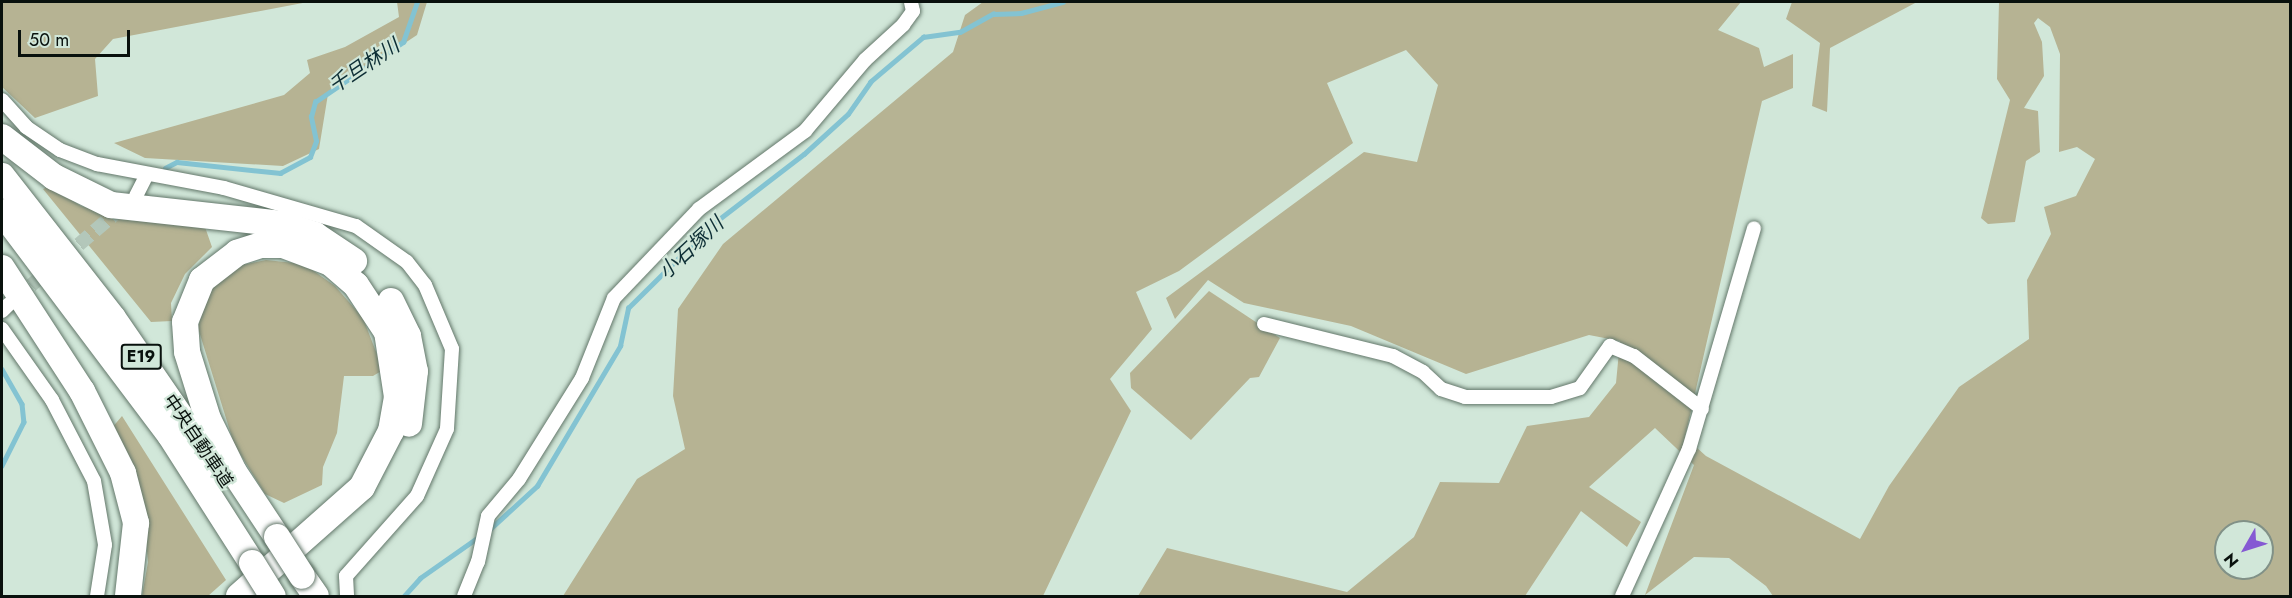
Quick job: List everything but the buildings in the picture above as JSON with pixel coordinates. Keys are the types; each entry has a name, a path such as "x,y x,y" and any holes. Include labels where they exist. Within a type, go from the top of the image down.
{"highway":[{"path":"2,137 54,177 111,205 282,224 315,236 364,270 391,301 408,336 415,371 413,409 393,470 349,524 262,597"},
{"name":"中央自動車道","path":"2,176 113,318 266,549"},
{"name":"中央自動車道","path":"2,212 170,435 266,549 297,590"},
{"path":"239,597 362,487 391,431 397,397 387,332 356,285 331,263 283,245 261,245 237,253 202,279 186,322 187,352 208,419 234,472 266,549"},
{"path":"2,268 82,391 123,473 136,523 128,597"}],"street":[{"path":"464,597 484,541 486,524 582,378 614,298 699,209 805,131 865,60 903,25 913,10 911,2"},
{"path":"2,100 26,127 60,150 146,176 224,188 356,226 407,262 440,316 452,349 447,429 417,496 346,576 347,597"},
{"path":"136,196 146,176"},
{"path":"1622,597 1702,409 1754,228"},
{"path":"1264,324 1393,356 1423,372 1441,389 1465,397 1551,397 1580,388 1610,346 1634,356 1702,409"},
{"path":"2,329 52,400 94,481 105,545 97,597"}],"shaded area":[{"path":"2,2 308,2 113,39 95,59 98,96 35,118 2,87"},
{"path":"397,2 427,2 417,35 328,94 319,149 283,166 145,158 114,143 284,95 310,73 307,60 345,47 399,17"},
{"path":"983,2 1741,2 1718,30 1759,48 1764,67 1793,54 1793,88 1762,101 1685,437 1706,456 1860,539 1889,486 1959,387 2029,339 2027,280 2051,234 2044,207 2076,196 2095,159 2077,147 2059,152 2060,54 2050,27 2038,18 2034,23 2042,42 2044,76 2024,108 2038,111 2040,152 2026,161 2015,222 1988,224 1981,218 2010,100 1997,79 1999,2 2290,2 2290,596 1773,596 1766,586 1729,558 1694,557 1645,595 1694,465 1655,428 1589,487 1641,522 1627,547 1581,511 1525,596 1138,596 1167,548 1347,592 1414,537 1440,482 1499,483 1527,426 1589,417 1616,383 1620,341 1589,335 1466,374 1351,326 1244,303 1208,280 1175,319 1166,298 1364,152 1417,162 1438,85 1406,50 1327,83 1353,143 1179,271 1136,292 1152,329 1110,379 1131,411 1043,596 563,596 637,479 685,449 673,396 678,309 723,244 953,52 965,15"},
{"path":"1792,2 1917,2 1830,48 1827,112 1812,106 1820,43 1786,19"},
{"path":"50,186 81,206 128,220 205,227 212,247 185,274 171,303 172,321 151,322 43,189"},
{"path":"266,260 304,264 335,286 363,318 383,370 373,376 344,376 337,433 323,467 322,485 284,503 265,494 234,444 198,328 207,292 233,267"},
{"path":"1209,291 1280,338 1259,377 1250,378 1191,440 1131,388 1130,373"},
{"path":"122,416 226,580 208,596 142,596 148,562 144,519 111,429"}],"waterway":[{"name":"千旦林川","path":"165,168 177,162 280,173 310,157 316,141 311,117 315,102 403,42 417,2"},
{"name":"小石塚川","path":"490,529 537,486 620,346 628,308 714,223 804,154 848,114 870,82 923,37 960,32 993,14 1021,13 1063,2"},
{"name":"千旦林川","path":"2,369 22,404 24,422 2,466"},
{"name":"小石塚川","path":"404,596 420,578 480,536"}],"tunnel":[{"path":"15,299 124,206"}]}
